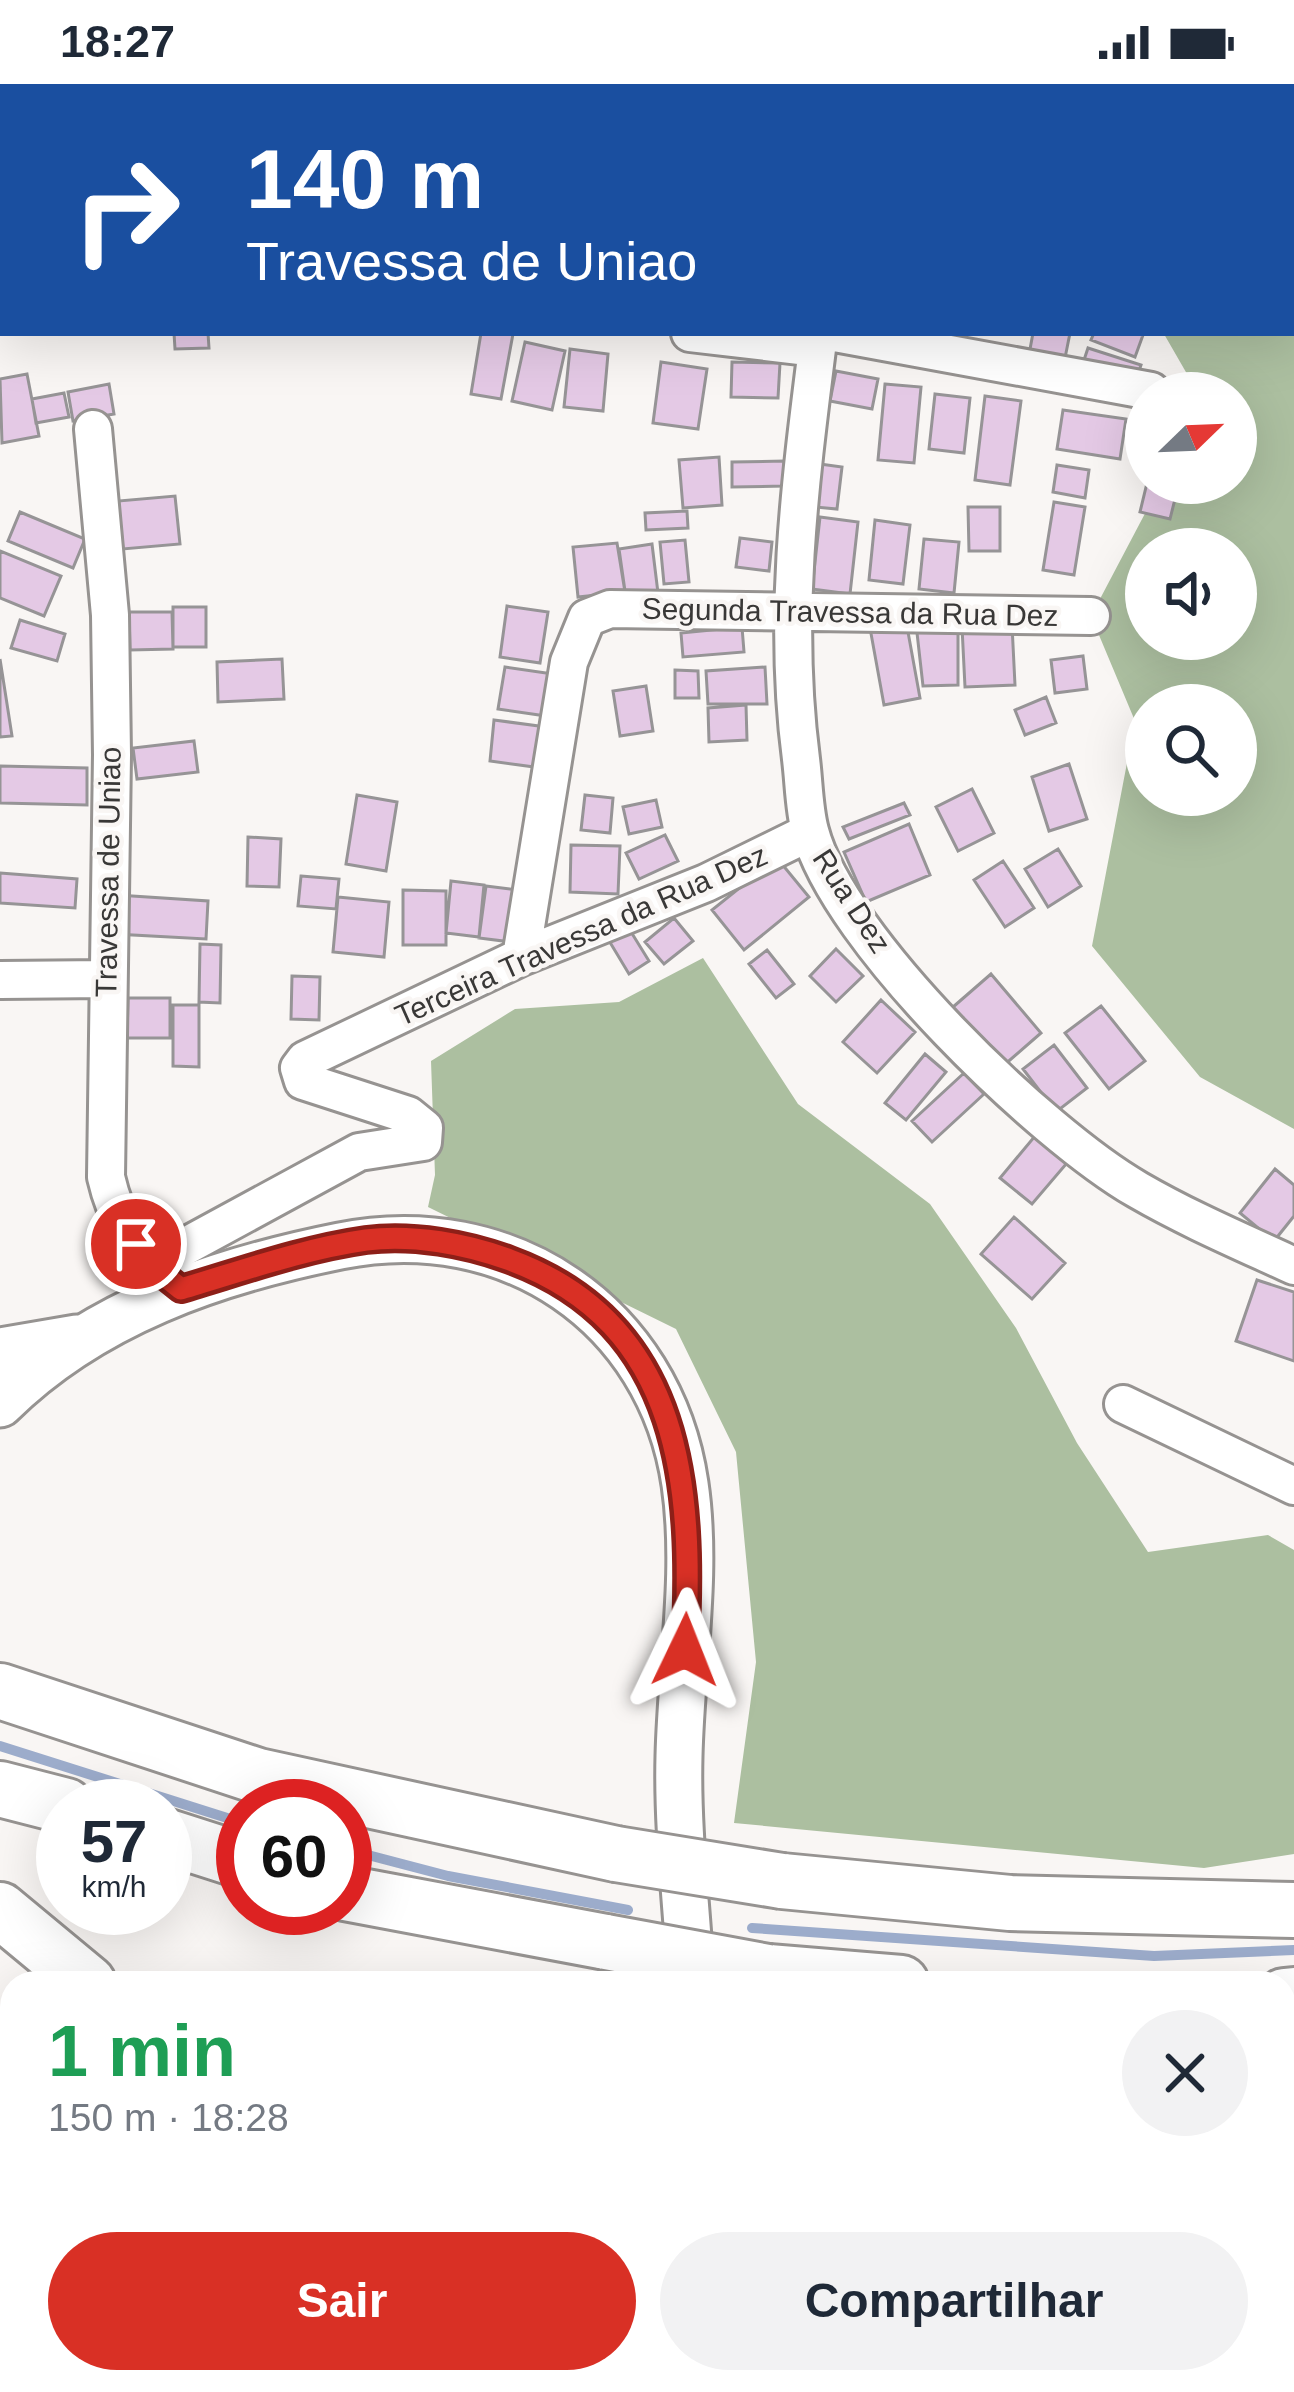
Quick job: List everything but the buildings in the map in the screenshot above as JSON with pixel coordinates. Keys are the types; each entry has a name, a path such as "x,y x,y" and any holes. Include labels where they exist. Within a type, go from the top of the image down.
{"highway":[{"path":"2,1688 258,1776 616,1854 782,1881 1010,1903 1294,1910"},
{"path":"0,1789 36,1798"},
{"path":"372,1897 763,1971"},
{"path":"0,1910 74,1971"}],"main road":[{"path":"0,1404 80,1338 166,1277 371,1239 468,1245 552,1276 598,1310 650,1381 673,1436 686,1485 687,1614 678,1760 690,1971"},
{"path":"0,1351 80,1338"}],"street":[{"path":"770,336 824,338 1125,388"},
{"name":"Rua Dez","path":"824,338 800,451 790,614 794,704 810,832 854,914 925,1004 1059,1133 1136,1189 1294,1266"},
{"name":"Travessa de Uniao","path":"93,429 110,615 106,1177 121,1222 166,1277"},
{"name":"Segunda Travessa da Rua Dez","path":"521,956 569,662 582,624 610,608 1091,616"},
{"name":"Terceira Travessa da Rua Dez","path":"166,1277 359,1153 423,1142 424,1128 408,1115 317,1089 299,1076 305,1060 521,956 706,883 810,832"},
{"path":"0,980 106,979"},
{"path":"1123,1404 1294,1486"}],"green space":[{"path":"1165,336 1294,336 1294,1129 1200,1077 1092,946 1125,773 1125,816 1257,816 1257,684 1125,684 1125,697 1091,616 1125,551 1125,660 1257,660 1257,528 1137,528 1150,504 1257,504 1257,372 1186,372"},
{"path":"703,958 798,1104 930,1204 1016,1328 1077,1443 1148,1552 1268,1535 1294,1550 1294,1854 1204,1868 734,1823 756,1662 736,1452 676,1329 428,1207 435,1175 431,1061 515,1009 619,1002"}],"waterway":[{"path":"0,1746 216,1814"},
{"path":"372,1856 448,1876 628,1910"},
{"path":"752,1928 1154,1956 1294,1950"}],"route":[{"path":"136,1244 151,1265 181,1289 295,1255 371,1239 468,1245 552,1276 575,1292 622,1337 650,1381 673,1436 686,1485 685,1650"}]}
